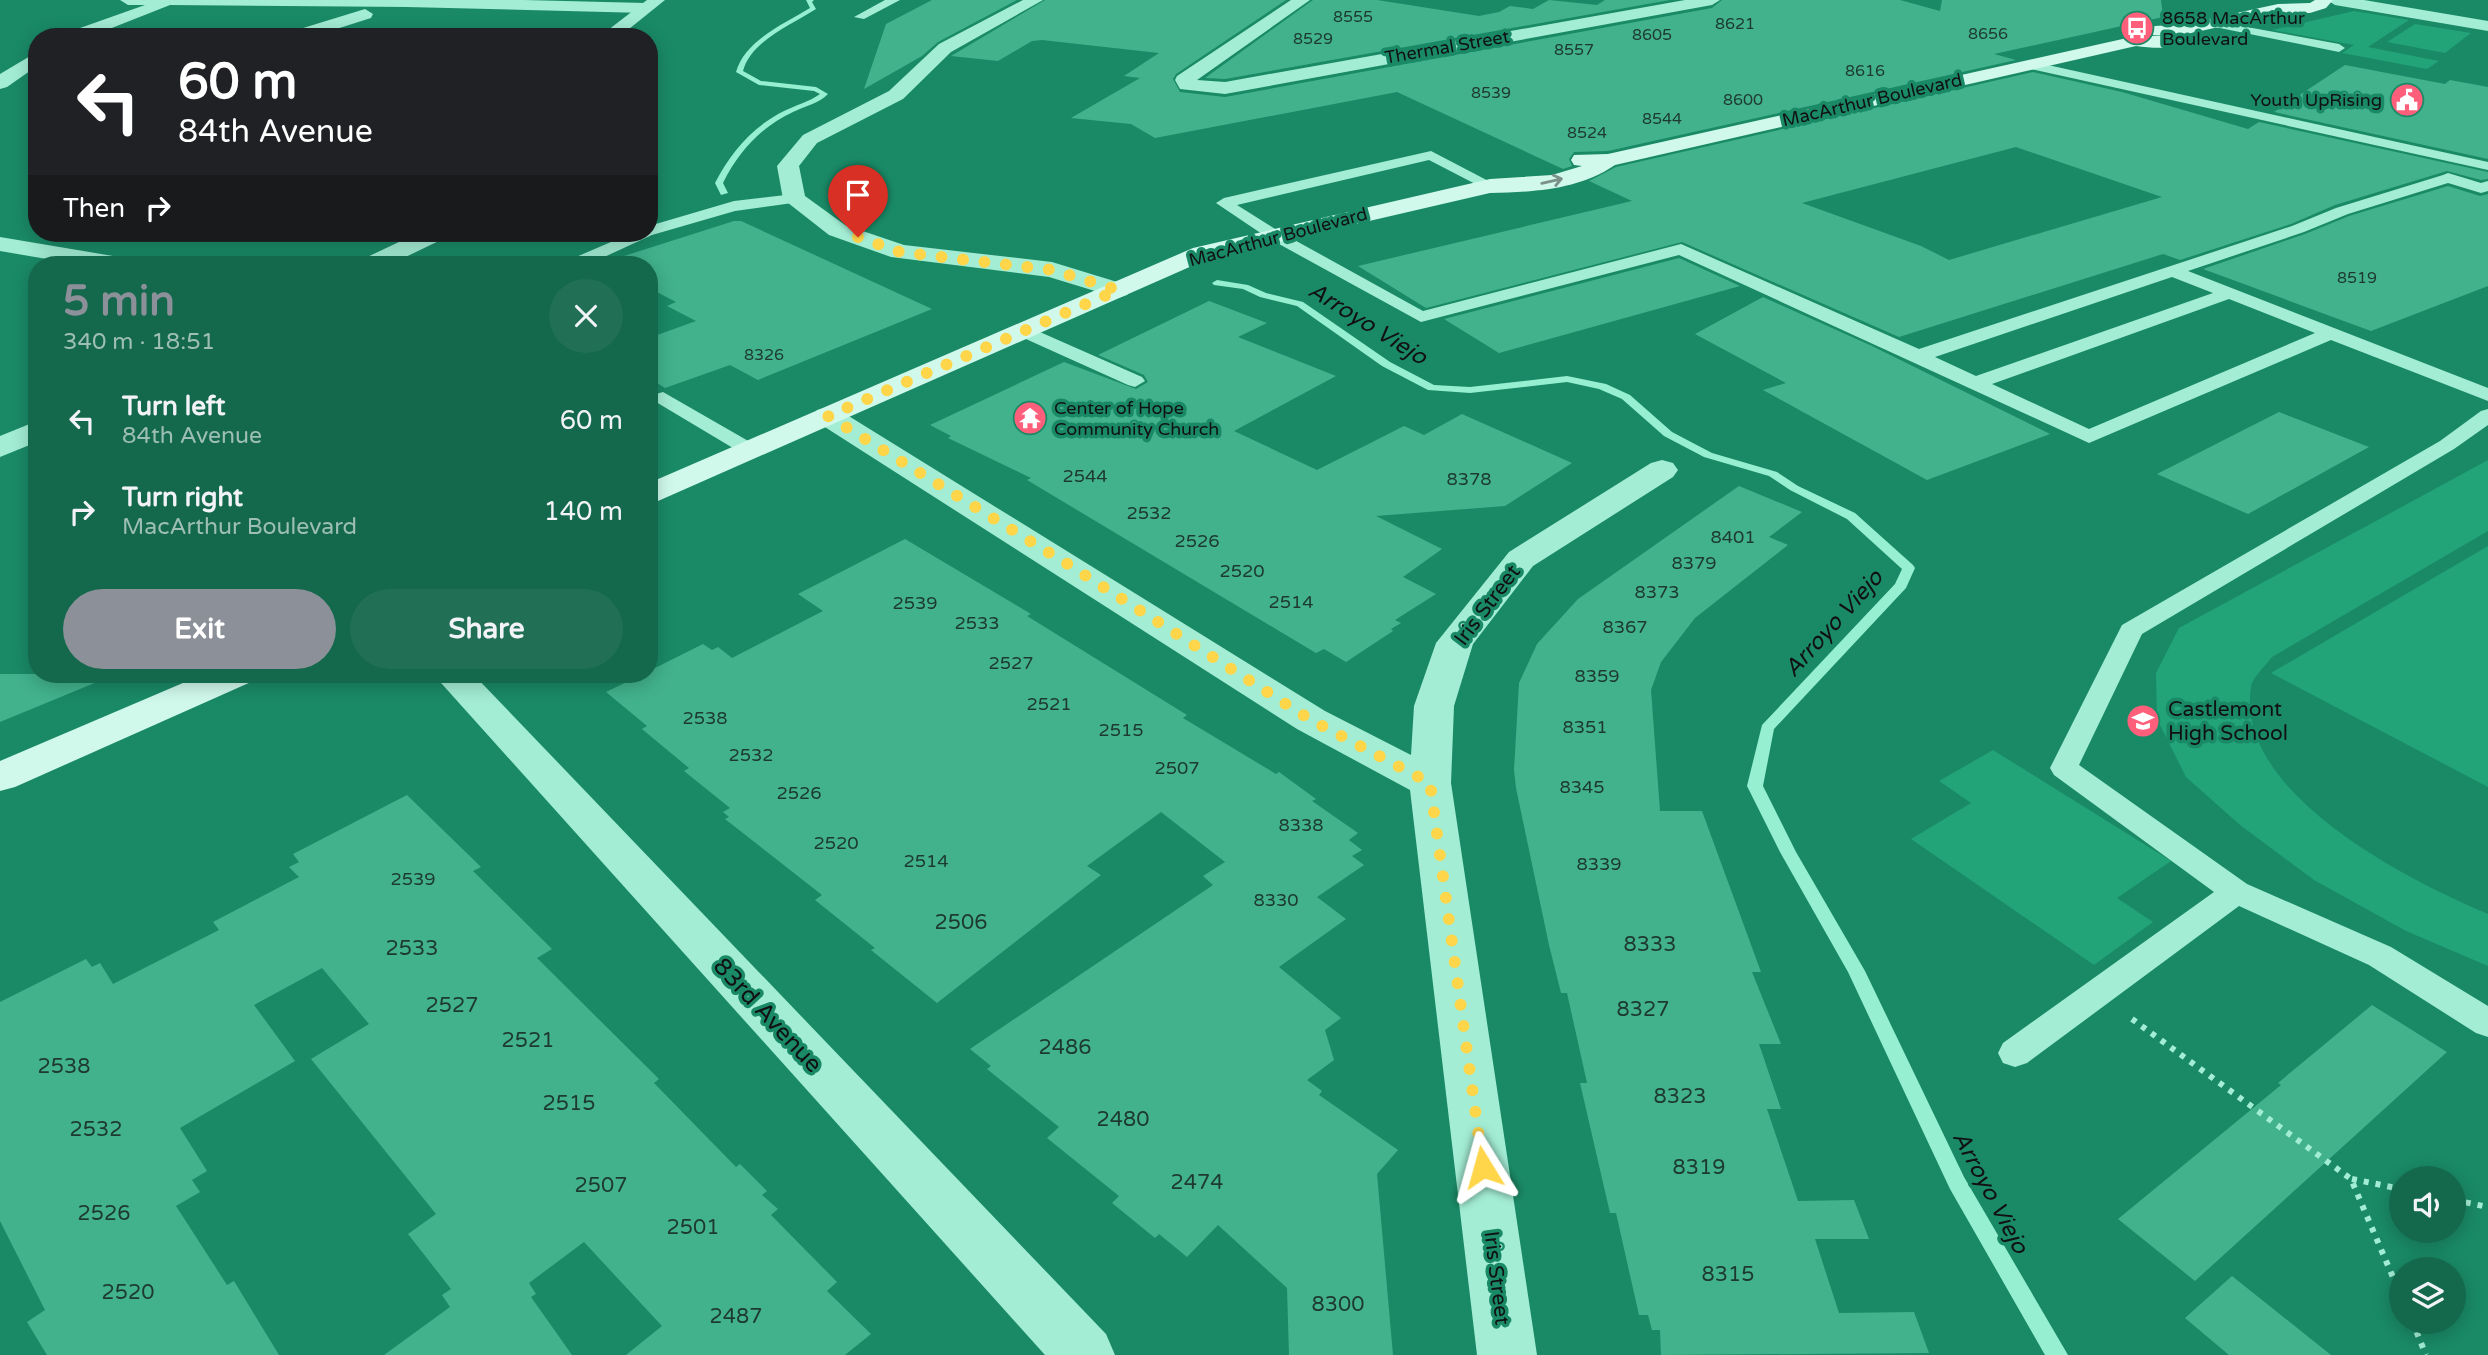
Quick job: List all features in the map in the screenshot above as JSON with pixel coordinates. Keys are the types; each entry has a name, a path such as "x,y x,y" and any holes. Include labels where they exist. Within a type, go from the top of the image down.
{"main road":[{"name":"MacArthur Boulevard","path":"658,491 1202,253 1490,186 1539,184 1593,172 1608,160 2136,41 2162,43 2181,39 2177,32 2286,5 2307,9 2320,5 2325,0"},
{"path":"0,777 216,683"}],"street":[{"path":"128,0 651,4"},
{"path":"97,28 173,0"},
{"path":"1035,0 945,48 896,95 810,139 788,166 794,199 837,230 900,252 1052,270 1118,290"},
{"name":"Thermal Street","path":"1302,0 1184,80 1186,85 1225,88 1712,0"},
{"path":"2335,0 2488,26"},
{"path":"322,28 411,1"},
{"path":"620,28 651,4"},
{"path":"0,83 28,63"},
{"path":"7,249 29,242"},
{"path":"389,256 418,242"},
{"path":"7,249 59,256"},
{"path":"828,416 1069,565 1311,720 1430,783"},
{"path":"0,448 28,434"},
{"name":"Iris Street","path":"1507,1355 1430,783 1434,706 1455,643 1521,559 1662,470"},
{"name":"83rd Avenue","path":"460,683 1085,1355"}],"lane":[{"path":"860,17 894,0"},
{"path":"2214,24 2339,48"},
{"path":"2030,65 2488,166"},
{"path":"1490,186 1431,155 1224,203 1274,235 1421,317 1681,249 2089,437 2331,332"},
{"path":"1918,356 2342,211 2448,178 2486,188"},
{"path":"658,229 734,206 794,199"},
{"path":"593,256 624,242"},
{"path":"2172,271 2488,395"},
{"path":"1975,383 2230,293"},
{"path":"1024,331 1135,381"},
{"path":"663,398 750,450"},
{"path":"2488,415 2446,446 2132,630 2064,768 2236,892 2380,956 2488,1023"},
{"path":"2015,1054 2236,892"}],"path":[{"path":"2098,993 2351,1179 2389,1187"},
{"path":"2351,1179 2389,1268"},
{"path":"2466,1202 2488,1206"},
{"path":"2418,1334 2427,1355"}],"green space":[{"path":"2354,11 2409,20 2368,47 2439,61 2427,69 2342,53 2354,45 2272,30"},
{"path":"2415,24 2471,33 2445,53 2387,42"},
{"path":"2488,460 2488,531 2272,657 2251,687 2253,726 2270,763 2298,797 2334,828 2374,856 2415,880 2488,914 2488,966 2406,931 2314,880 2240,825 2186,777 2157,719 2156,673 2179,628"},
{"path":"2488,546 2488,787 2271,673"},
{"path":"1993,750 2171,861 2117,898 2153,922 2094,965 1911,839 1971,803 1939,781"}],"building":[{"path":"932,0 1017,0 938,42 922,56 864,89 886,24"},
{"path":"1045,0 1286,0 1176,74 1173,79 1180,92 1225,97 1712,8 1722,0 1900,0 1940,11 1942,0 2161,0 2163,17 1994,54 2016,60 1608,151 1574,152 1569,159 1572,166 1563,169 1397,92 1155,138 1131,124 1071,118 1140,78 1124,76 1159,53 1042,40 1032,41 998,61 951,56"},
{"path":"1313,0 1377,0 1479,16 1499,12 1510,6 1533,9 1549,0 1597,5 1605,0 1670,0 1225,79 1205,78"},
{"name":"Youth UpRising","path":"2345,65 2445,84 2450,80 2488,87 2488,159 2274,112"},
{"path":"2033,72 2122,92 2248,129 2259,122 2488,172 2488,179 2481,180 2447,171 2335,205 2291,224 2180,260 2163,254 1899,337 1682,242 1426,308 1358,266 1632,201 1589,181 1616,167","holes":["2016,147 2162,197 1949,260 1921,246 1802,203"]},
{"path":"2448,186 2480,196 2488,194 2488,286 2371,331 2203,269 2349,216"},
{"path":"741,221 932,309 758,380 730,365 665,388 658,384 658,335 696,321 667,306 676,302 658,293 658,256 624,256"},
{"path":"1679,258 1740,286 1499,353 1444,319"},
{"path":"1763,297 1872,346 2050,434 1927,480 1763,390 1786,383 1695,334"},
{"path":"1209,301 1267,323 1238,337 1336,376 1234,431 1317,470 1404,426 1424,435 1462,414 1572,463 1505,506 1376,516 1442,549 1403,577 1436,594 1395,620 1401,623 1391,629 1393,631 1346,662 1324,649 1316,653 1027,480 1031,478 948,438 951,436 930,425 1064,362 1136,389 1148,382 1144,375 1098,355"},
{"path":"2279,412 2369,447 2248,514 2157,474"},
{"path":"1739,486 1802,512 1769,537 1788,545 1695,618 1661,662 1651,690 1660,811 1702,811 1761,972 1752,972 1781,1044 1759,1044 1781,1109 1767,1109 1798,1201 1854,1200 1869,1239 1815,1239 1839,1313 1914,1312 1929,1353 1661,1355 1660,1330 1652,1330 1648,1315 1639,1315 1616,1213 1610,1213 1580,1083 1587,1083 1567,993 1561,993 1549,945 1516,788 1514,770 1519,683 1537,644 1578,599"},
{"path":"905,539 1031,614 1027,616 1187,715 1183,718 1276,774 1279,772 1316,799 1312,801 1358,833 1349,840 1362,850 1352,856 1364,865 1317,897 1346,919 1279,967 1341,1018 1325,1030 1334,1060 1307,1080 1322,1091 1319,1095 1398,1150 1377,1174 1393,1355 1289,1355 1287,1288 1218,1225 1187,1257 1159,1234 1155,1238 1112,1203 1119,1196 1047,1138 1059,1127 987,1069 991,1066 970,1049 1213,885 1203,876 1225,862 1161,812 1087,866 1101,875 937,1003 815,900 822,895 725,819 729,817 723,812 730,808 684,771 689,768 642,729 647,726 606,692 624,683 658,683 658,666 703,644 712,650 718,647 732,658 823,611 798,594"},
{"path":"0,674 28,674 28,683 95,683 0,722"},
{"path":"407,795 481,867 473,871 552,949 537,958 659,1079 654,1083 736,1167 740,1164 767,1191 762,1195 778,1209 771,1215 837,1282 827,1291 871,1334 845,1355 626,1355 662,1326 584,1242 529,1283 536,1294 531,1297 572,1355 384,1355 450,1307 442,1295 451,1289 408,1234 436,1214 311,1059 369,1024 322,968 254,1005 295,1061 180,1128 207,1171 192,1180 200,1192 176,1206 227,1285 234,1281 279,1355 47,1355 27,1322 45,1310 0,1221 0,1002 86,959 92,967 100,963 113,984 219,930 213,922 299,877 289,867 299,862 293,854"},
{"path":"2372,1005 2447,1052 2195,1281 2118,1219 2281,1085 2278,1083"},
{"path":"2232,1276 2331,1355 2229,1355 2185,1318"}],"waterway":[{"name":"Arroyo Viejo","path":"724,193 719,183 748,140 779,116 813,102 824,94 816,89 759,83 739,72 748,53 758,44 814,8 808,1 811,0"},
{"name":"Arroyo Viejo","path":"1217,283 1245,287 1263,295 1300,304 1386,364 1432,388 1470,390 1567,379 1602,386 1626,397 1668,434 1708,455 1773,474 1794,488 1851,516 1909,568 1901,585 1767,728 1755,786 1788,852 1856,971 1957,1183 2057,1355"}],"place":[{"name":"8658 MacArthur Boulevard","path":"2137,28"},
{"name":"Youth UpRising","path":"2407,100"},
{"name":"Center of Hope Community Church","path":"1030,418"},
{"name":"Castlemont High School","path":"2143,721"}],"route":[{"path":"858,237 900,252 1052,270 1118,290 828,416 1069,565 1311,720 1430,783 1483,1167"}]}
